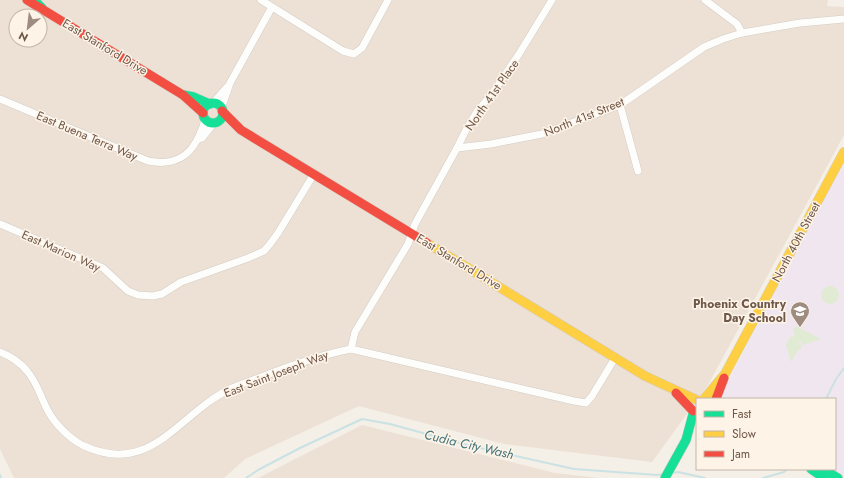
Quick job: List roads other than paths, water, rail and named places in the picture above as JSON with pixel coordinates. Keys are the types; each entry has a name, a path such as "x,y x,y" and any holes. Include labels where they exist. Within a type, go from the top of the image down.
{"street":[{"name":"East Stanford Drive","path":"27,0 42,8"},
{"path":"34,0 42,8"},
{"path":"261,0 343,51 354,54 362,48 388,0"},
{"name":"North 41st Place","path":"351,349 355,332 408,244 416,224 474,117 492,94 519,54 552,0"},
{"path":"705,0 736,24 742,33"},
{"path":"198,139 202,138 222,117 222,110 230,84 272,7"},
{"name":"East Stanford Drive","path":"48,12 183,95 211,123 242,130"},
{"name":"North 41st Street","path":"457,148 491,144 542,134 620,105 704,47 723,39 742,33 800,23 844,19"},
{"path":"198,139 206,107 211,104 230,84"},
{"name":"East Stanford Drive","path":"183,95 218,105 242,130 645,376 676,392 688,395 696,399"},
{"name":"East Buena Terra Way","path":"0,99 148,162 163,163 175,161 188,154 198,139"},
{"path":"620,105 638,171"},
{"name":"North 40th Street","path":"716,398 725,374 844,152"},
{"name":"East Marion Way","path":"0,224 103,268 122,286 138,295 153,296 162,294 180,282 264,251 278,234 314,174"},
{"name":"East Saint Joseph Way","path":"0,352 18,362 27,370 49,413 68,434 86,446 98,451 113,454 128,454 154,445 164,439 214,398 230,389 310,360 351,349 566,400 586,403 592,396 615,358"},
{"name":"North 40th Street","path":"705,398 725,374"},
{"name":"East Stanford Drive","path":"676,392 695,412"},
{"path":"665,478 686,440 695,412"},
{"path":"686,440 696,430"},
{"path":"812,470 824,478"},
{"path":"825,470 838,478"}],"waterway":[{"name":"Cudia City Wash","path":"826,398 836,379 844,368"},
{"name":"Cudia City Wash","path":"246,478 300,448 362,419 390,424 467,445 574,469 657,475 664,474"},
{"name":"Cudia City Wash","path":"763,478 784,472 786,470"},
{"name":"Cudia City Wash","path":"672,473 678,472 705,478"}],"place":[{"name":"Phoenix Country Day School","path":"800,328"}]}
